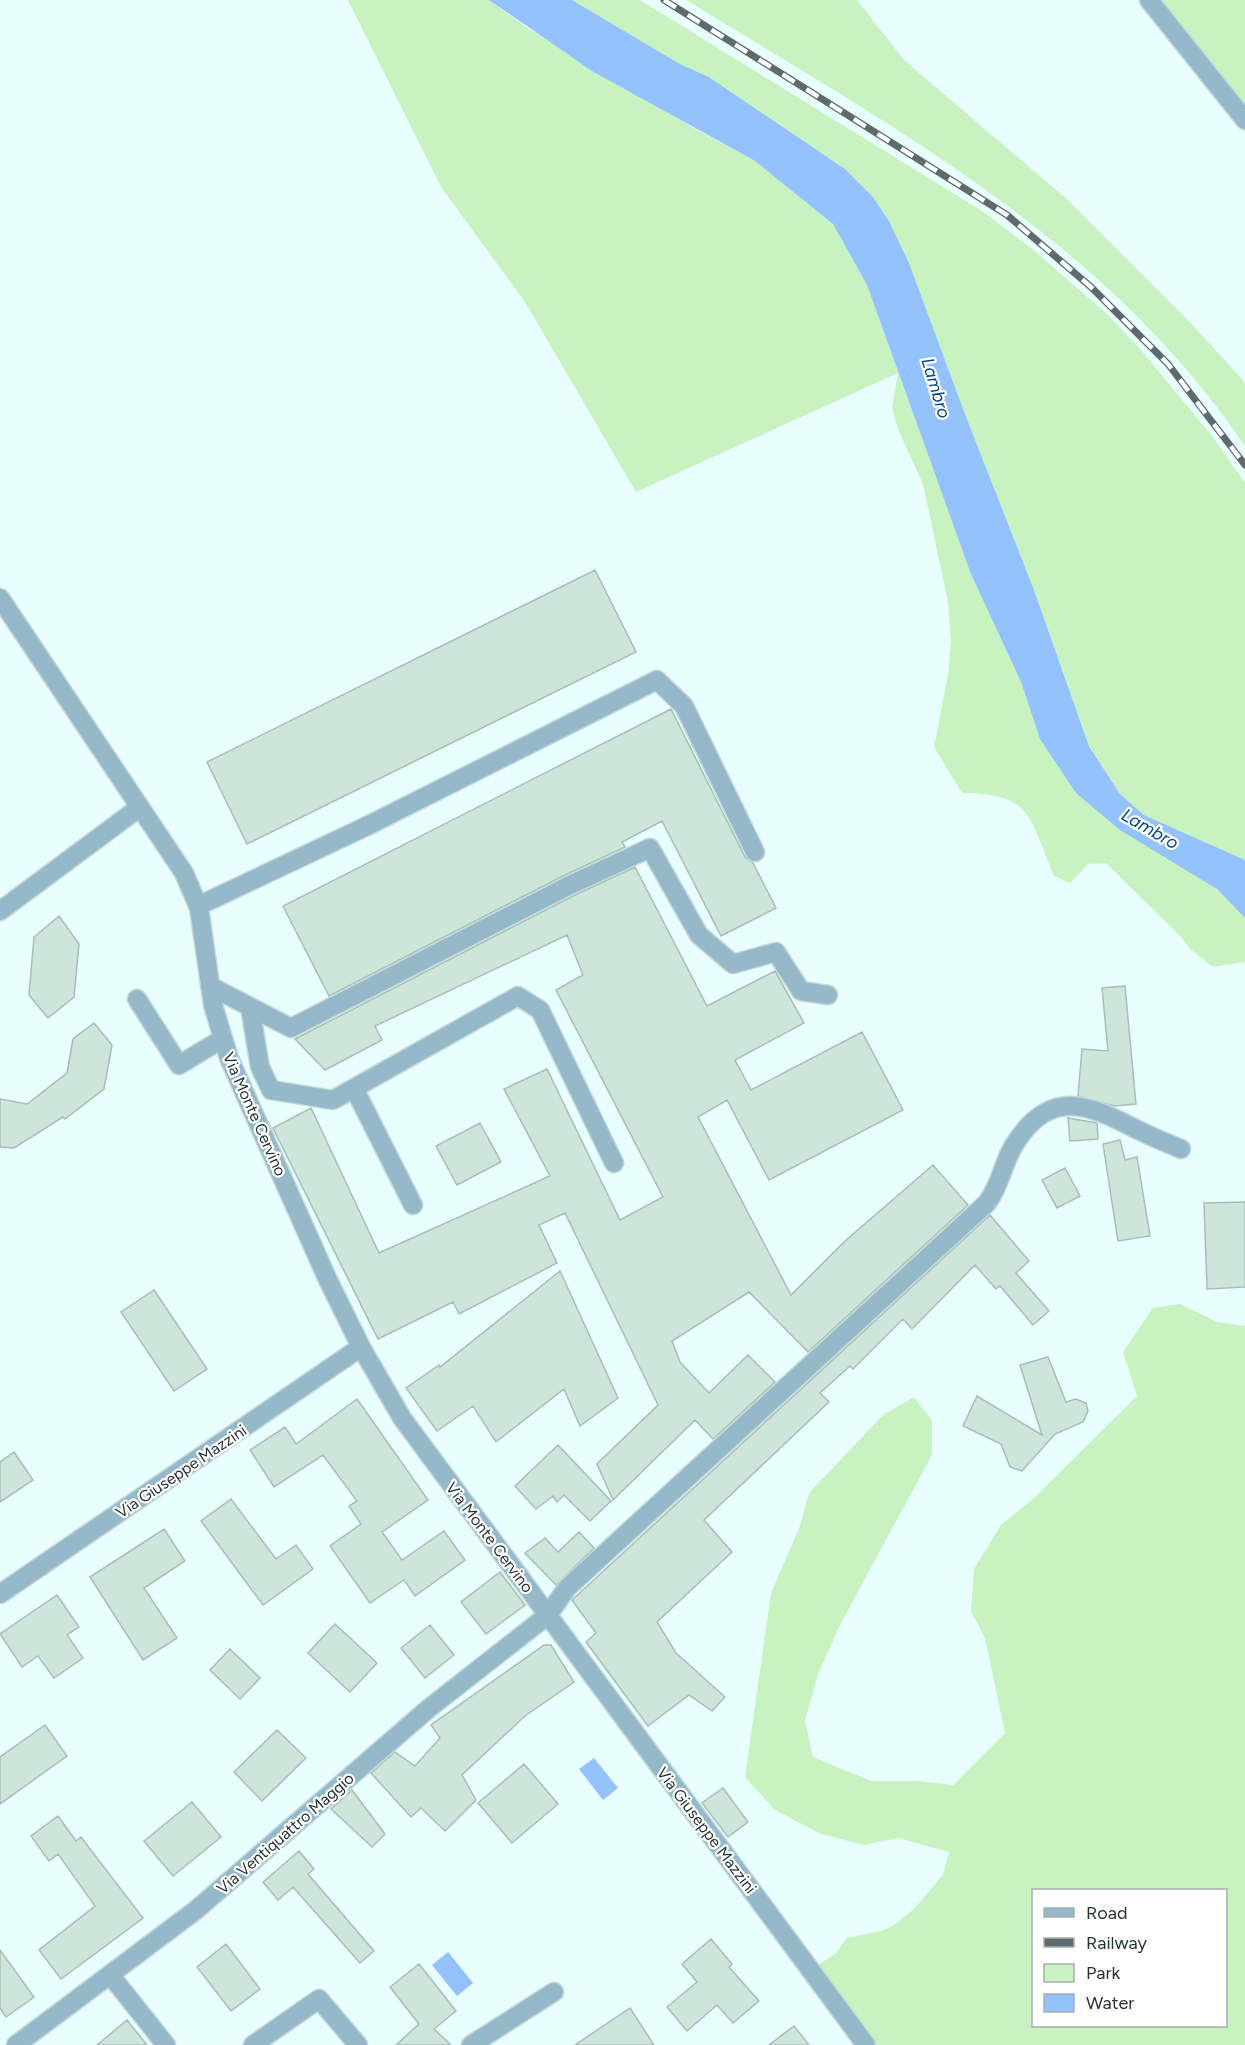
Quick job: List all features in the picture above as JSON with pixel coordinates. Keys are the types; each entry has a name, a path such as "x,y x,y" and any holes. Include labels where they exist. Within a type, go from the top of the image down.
{"street":[{"path":"1149,0 1245,120"},
{"name":"Via Monte Cervino","path":"0,598 184,873 198,906 210,986 222,1039 328,1280 361,1347 402,1418 548,1615"},
{"path":"198,906 369,825 657,680 684,706 755,852"},
{"path":"0,911 140,807"},
{"path":"210,986 291,1028 568,886 650,848 699,935 733,964 776,952 801,991 828,995"},
{"path":"250,1007 260,1067 271,1090 333,1100 518,996 540,1010 614,1163"},
{"path":"137,999 179,1065 222,1039"},
{"path":"354,1088 413,1204"},
{"name":"Via Ventiquattro Maggio","path":"16,2045 111,1976 251,1864 428,1709 548,1615 567,1588 987,1203 1004,1174 1012,1148 1023,1132 1038,1119 1051,1110 1066,1105 1086,1106 1181,1149"},
{"name":"Via Giuseppe Mazzini","path":"0,1594 361,1347"},
{"name":"Via Giuseppe Mazzini","path":"548,1615 866,2045"},
{"path":"111,1976 166,2045"},
{"path":"471,2045 554,1992"},
{"path":"253,2045 319,1999 358,2045"}],"green space":[{"path":"348,0 489,0 526,27 690,126 755,161 833,224 867,285 971,573 1021,682 1040,739 1175,862 1217,889 1245,918 1245,962 1213,967 1190,949 1181,937 1106,863 1088,864 1070,883 1054,876 1040,839 1026,814 1016,804 1003,798 986,794 962,793 934,747 948,675 951,641 948,602 923,484 898,429 892,408 898,373 636,492 525,302 441,187"},
{"path":"572,0 640,0 982,211 1036,252 1108,315 1141,350 1213,437 1245,483 1245,860 1144,815 1120,794 1089,745 1034,590 909,263 889,221 873,197 845,169 709,77 680,64"},
{"path":"686,0 857,0 904,60 1069,201 1188,320 1241,378 1245,384 1245,446 1189,373 1128,307 1061,248 991,193 917,143"},
{"path":"1160,0 1245,0 1245,107"},
{"path":"1180,1304 1217,1322 1245,1326 1245,2045 866,2045 811,1970 836,1953 847,1938 881,1931 894,1925 914,1909 943,1875 949,1852 898,1838 864,1845 821,1834 775,1810 745,1777 771,1593 800,1526 809,1493 883,1415 914,1397 932,1421 932,1455 841,1623 818,1674 805,1721 813,1757 871,1781 918,1781 953,1785 1005,1733 985,1638 971,1611 974,1569 1001,1525 1035,1497 1137,1396 1123,1352 1153,1308"}],"water":[{"name":"Lambro","path":"489,0 572,0 680,64 709,77 845,169 873,197 889,221 909,263 1034,590 1089,746 1120,794 1144,815 1245,860 1245,918 1217,889 1120,830 1076,793 1040,739 1021,682 971,574 867,285 833,224 755,161 592,71"},
{"path":"594,1758 618,1788 603,1800 579,1769"},
{"path":"448,1952 473,1983 457,1996 432,1965"}],"building":[{"path":"595,570 636,652 247,844 207,762"},
{"path":"671,709 745,857 753,863 776,908 721,936 662,821 622,842 625,847 563,876 329,996 283,906"},
{"path":"635,867 707,1006 775,971 804,1023 735,1060 751,1090 862,1032 903,1110 769,1180 727,1100 698,1117 791,1295 845,1241 933,1165 968,1205 808,1352 749,1292 672,1341 680,1362 709,1393 748,1355 775,1382 713,1439 695,1420 613,1500 597,1464 658,1405 565,1213 539,1225 557,1263 459,1314 453,1302 378,1339 273,1128 311,1108 379,1253 550,1176 504,1089 547,1069 620,1220 663,1197 556,990 583,975 567,935 375,1026 382,1040 325,1070 295,1039 573,896"},
{"path":"59,916 79,944 74,997 48,1018 29,995 34,937"},
{"path":"1125,986 1136,1104 1114,1106 1078,1096 1082,1049 1108,1051 1102,988"},
{"path":"94,1023 112,1045 104,1089 65,1119 63,1117 14,1148 0,1147 0,1099 27,1104 67,1073 73,1039"},
{"path":"1068,1118 1097,1123 1098,1139 1070,1141"},
{"path":"480,1123 501,1162 457,1185 436,1146"},
{"path":"1120,1140 1125,1160 1137,1157 1150,1236 1118,1241 1103,1144"},
{"path":"1065,1168 1080,1196 1057,1208 1042,1180"},
{"path":"1245,1202 1245,1287 1207,1289 1204,1203"},
{"path":"990,1215 1029,1261 1016,1273 1049,1311 1033,1325 1000,1286 996,1289 975,1265 912,1329 903,1319 853,1369 850,1366 820,1393 829,1402 704,1520 732,1552 657,1622 676,1653 725,1697 712,1711 689,1695 648,1726 586,1642 596,1633 572,1600"},
{"path":"560,1271 618,1398 580,1426 564,1389 496,1442 473,1406 437,1431 406,1388 439,1365 440,1367"},
{"path":"154,1290 207,1369 174,1391 121,1312"},
{"path":"1048,1357 1066,1402 1076,1399 1086,1403 1088,1411 1083,1422 1055,1434 1022,1471 1010,1467 1001,1444 963,1426 977,1396 1042,1435 1020,1365"},
{"path":"357,1399 428,1500 382,1532 402,1560 444,1531 465,1560 415,1596 404,1580 370,1603 330,1546 361,1524 349,1506 357,1501 323,1455 274,1487 250,1450 285,1427 296,1444"},
{"path":"558,1445 611,1501 590,1521 564,1495 557,1502 553,1496 536,1509 515,1486"},
{"path":"14,1452 33,1480 0,1502 0,1462"},
{"path":"231,1499 276,1559 296,1545 313,1569 263,1605 201,1521"},
{"path":"164,1529 185,1561 144,1588 177,1638 143,1660 90,1577"},
{"path":"579,1532 594,1548 556,1585 525,1553 545,1538 558,1552"},
{"path":"500,1572 525,1605 486,1634 461,1602"},
{"path":"57,1595 79,1627 67,1635 83,1658 54,1678 38,1656 22,1667 0,1634"},
{"path":"335,1624 377,1663 350,1692 308,1653"},
{"path":"430,1625 454,1655 425,1678 401,1648"},
{"path":"544,1645 551,1645 574,1682 525,1716 462,1775 476,1800 445,1831 421,1808 411,1817 371,1773 395,1752 415,1766 440,1738 431,1725"},
{"path":"230,1649 260,1678 240,1699 210,1670"},
{"path":"45,1725 67,1756 0,1804 0,1757"},
{"path":"277,1730 306,1758 262,1801 234,1772"},
{"path":"524,1764 558,1804 512,1843 478,1803"},
{"path":"723,1788 748,1822 728,1837 702,1803"},
{"path":"352,1790 385,1834 372,1847 331,1809"},
{"path":"192,1802 221,1837 173,1876 144,1841"},
{"path":"58,1816 76,1841 81,1837 143,1918 61,1979 39,1950 95,1906 58,1854 49,1861 31,1836"},
{"path":"299,1851 314,1869 308,1874 374,1951 360,1963 293,1887 278,1900 263,1882"},
{"path":"711,1939 732,1964 729,1967 759,2001 733,2023 717,2005 687,2031 667,2007 697,1982 682,1964"},
{"path":"226,1944 260,1989 231,2011 197,1967"},
{"path":"0,1950 34,1997 6,2017 0,2008"},
{"path":"419,1964 456,2011 434,2029 451,2045 396,2045 419,2024 390,1987"},
{"path":"630,2008 654,2045 575,2045"},
{"path":"127,2020 147,2045 97,2045"},
{"path":"794,2026 809,2045 769,2045"}],"railway":[{"path":"664,0 1007,215 1091,287 1168,364 1245,465"}]}
